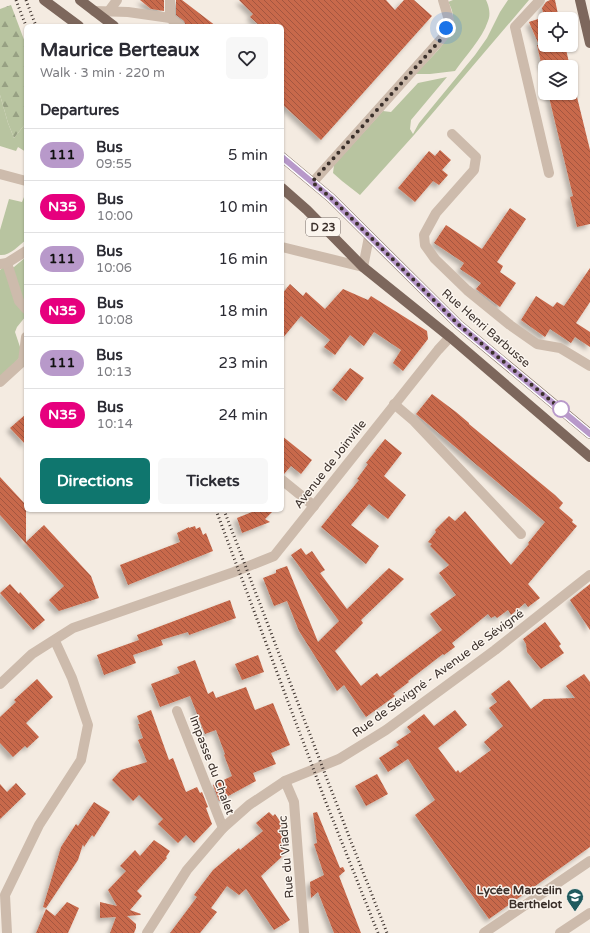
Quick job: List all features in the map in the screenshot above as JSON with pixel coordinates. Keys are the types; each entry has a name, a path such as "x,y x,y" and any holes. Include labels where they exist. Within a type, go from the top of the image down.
{"main road":[{"path":"44,0 76,24"},
{"path":"80,0 111,24"},
{"path":"580,0 590,43"},
{"name":"D 23","path":"284,159 331,198 369,237"},
{"name":"D 23","path":"284,190 307,210 363,267 450,337 590,457"},
{"name":"Rue Henri Barbusse","path":"369,237 459,325 590,434"}],"street":[{"path":"109,11 117,0"},
{"path":"170,0 170,18"},
{"path":"312,182 443,37 449,20 443,0"},
{"path":"540,0 515,27 549,173"},
{"path":"94,11 128,12 170,18 178,24"},
{"path":"452,134 476,158 474,170 436,213 424,236 425,246 435,259 467,290 510,325 537,344 560,348 590,366"},
{"path":"0,174 24,180"},
{"path":"284,247 363,267 369,237"},
{"path":"24,252 3,263 19,301 24,307"},
{"name":"Avenue de Joinville","path":"0,684 32,654 55,641 73,628 234,572 274,556 394,404 450,337"},
{"path":"0,382 23,360 24,353"},
{"path":"394,404 414,422 521,534"},
{"path":"284,482 314,506"},
{"name":"Rue de Sévigné - Avenue de Sévigné","path":"147,933 187,870 223,828 249,805 285,781 339,759 386,730 495,650 590,575"},
{"path":"7,933 5,895 39,825 81,760 88,725 72,678 55,641"},
{"name":"Impasse du Chalet","path":"177,711 223,828"},
{"name":"Rue du Viaduc","path":"285,781 294,802 304,933"},
{"path":"484,933 590,862"},
{"path":"560,933 590,913"}],"green space":[{"path":"453,0 486,0 489,8 489,19 485,28 478,41 455,71 415,74 445,42 453,23 452,12 448,2"},
{"path":"508,0 529,0 414,135 360,195 333,173 334,165 383,111 391,112 418,83 447,77 411,120 410,129 413,134 419,123 475,55 487,38"},
{"path":"11,5 24,40 24,126 14,138 0,95 0,9"},
{"path":"0,95 14,138 24,126 24,151 18,147 16,151 0,146"},
{"path":"24,197 24,242 11,252 0,255 0,230 9,199 22,202"},
{"path":"24,259 24,318 15,332 20,347 20,357 0,380 0,270 2,268 14,267"}],"building":[{"path":"140,0 164,0 164,11 151,9"},
{"path":"176,0 182,0 213,24 185,24 184,21 176,15"},
{"path":"239,0 386,0 395,10 404,0 414,0 432,16 321,140 284,106 284,24 258,24 250,17 253,14"},
{"path":"555,0 558,12 543,12 542,8 546,2"},
{"path":"538,19 538,43 529,22"},
{"path":"539,52 567,52 568,60 540,60"},
{"path":"550,100 578,100 590,150 590,224 577,227 570,197 573,196"},
{"path":"440,150 451,160 442,170 448,175 439,185 433,181 415,202 398,188 429,151 435,156"},
{"path":"510,208 526,219 497,262 503,266 500,272 516,283 500,307 476,289 481,283 460,269 464,263 434,243 446,225 482,249"},
{"path":"590,268 590,302 576,323 590,332 590,347 575,337 571,343 550,329 545,337 521,320 536,296 553,307 557,302 564,306"},
{"path":"290,284 303,296 306,292 325,309 343,289 368,300 371,296 427,331 428,339 403,371 393,363 401,350 374,332 364,346 350,335 335,355 324,347 330,340 301,316 284,337 284,292"},
{"path":"350,368 364,378 346,401 332,390"},
{"path":"432,394 456,412 555,495 563,503 559,508 573,520 572,522 577,526 528,584 540,598 528,607 525,603 511,615 508,610 497,618 495,616 491,618 488,614 452,643 455,647 444,655 443,654 408,681 409,682 393,694 395,696 366,717 344,685 337,691 299,631 287,601 274,606 263,578 276,573 276,570 287,566 318,642 339,621 291,555 301,548 306,555 312,551 325,570 320,573 347,609 389,568 404,579 361,620 363,623 335,651 361,686 377,673 380,677 442,630 430,614 456,595 439,573 449,565 430,546 432,544 428,542 436,532 435,530 449,516 455,521 465,511 511,565 545,522 416,414"},
{"path":"24,416 24,443 10,428"},
{"path":"284,438 312,460 301,474 291,466 284,474"},
{"path":"385,439 402,453 384,476 406,495 388,519 369,504 351,525 379,546 366,564 321,527 359,480 357,479 368,464 366,463"},
{"path":"0,477 24,503 24,512 26,512 26,542 44,525 91,576 99,598 59,611 49,600 64,586 0,515"},
{"path":"252,512 272,512 265,519 270,522 242,533 237,518"},
{"path":"195,526 196,529 200,527 203,535 206,533 213,551 128,585 120,565 180,542 177,533 189,527"},
{"path":"10,584 19,594 20,592 45,620 33,630 0,593"},
{"path":"590,584 590,630 570,600"},
{"path":"230,600 236,618 189,635 188,632 161,640 163,645 133,655 136,663 104,675 97,655 139,640 137,635"},
{"path":"545,622 561,644 559,646 564,653 541,669 527,652 526,644 523,639"},
{"path":"258,655 264,672 242,680 235,664"},
{"path":"195,660 208,694 213,691 216,698 246,687 255,710 273,703 290,745 271,753 276,764 253,773 256,781 219,801 213,785 232,776 216,730 205,734 190,696 160,707 151,684 180,673 177,667"},
{"path":"584,674 590,682 590,847 489,919 415,815 435,800 408,759 388,772 379,758 399,745 396,742 411,732 407,727 424,714 434,726 455,710 467,725 438,748 456,772 458,770 460,773 491,750 484,742 503,726 489,708 497,702 491,694 509,680 531,709 544,699 575,698 566,686"},
{"path":"37,679 53,697 26,723 39,737 27,748 25,746 13,757 0,743 0,717 16,702 14,700"},
{"path":"151,710 169,760 173,758 186,792 197,787 200,793 202,792 208,807 206,808 212,824 194,843 186,835 178,843 158,824 163,819 139,795 133,801 112,780 121,770 147,762 138,740 143,738 137,716"},
{"path":"377,774 388,794 366,806 355,786"},
{"path":"16,783 26,794 0,819 0,784 7,792"},
{"path":"94,802 110,812 94,837 92,835 84,847 83,844 78,860 46,908 43,907 61,847 76,824 78,826"},
{"path":"269,812 273,816 275,814 284,827 287,852 261,876 290,920 274,930 246,889 239,895 227,886 211,908 217,912 200,933 170,933 197,897 194,895 213,870 239,848 240,850 263,831 256,823"},
{"path":"317,812 340,868 343,867 345,871 339,876 361,933 334,933 318,892 311,898 310,882 324,875 314,844 317,843 313,813"},
{"path":"154,840 170,851 166,857 167,858 137,891 142,896 130,910 141,914 127,916 136,924 134,933 110,933 116,917 100,918 100,902 117,906 108,890 126,871 120,866 135,850 140,856"},
{"path":"67,902 79,908 68,933 36,933 46,909 55,916"}],"railway":[{"path":"16,0 25,24"},
{"path":"26,0 35,24"},
{"path":"217,512 325,800 378,933"},
{"path":"225,512 387,933"}],"bus line":[{"name":"111","path":"284,159 331,198 459,325 590,434"}],"place":[{"name":"Lycée Marcelin Berthelot","path":"575,912"}],"route":[{"path":"446,28 443,37 312,182 331,198 459,325 561,409"}]}
